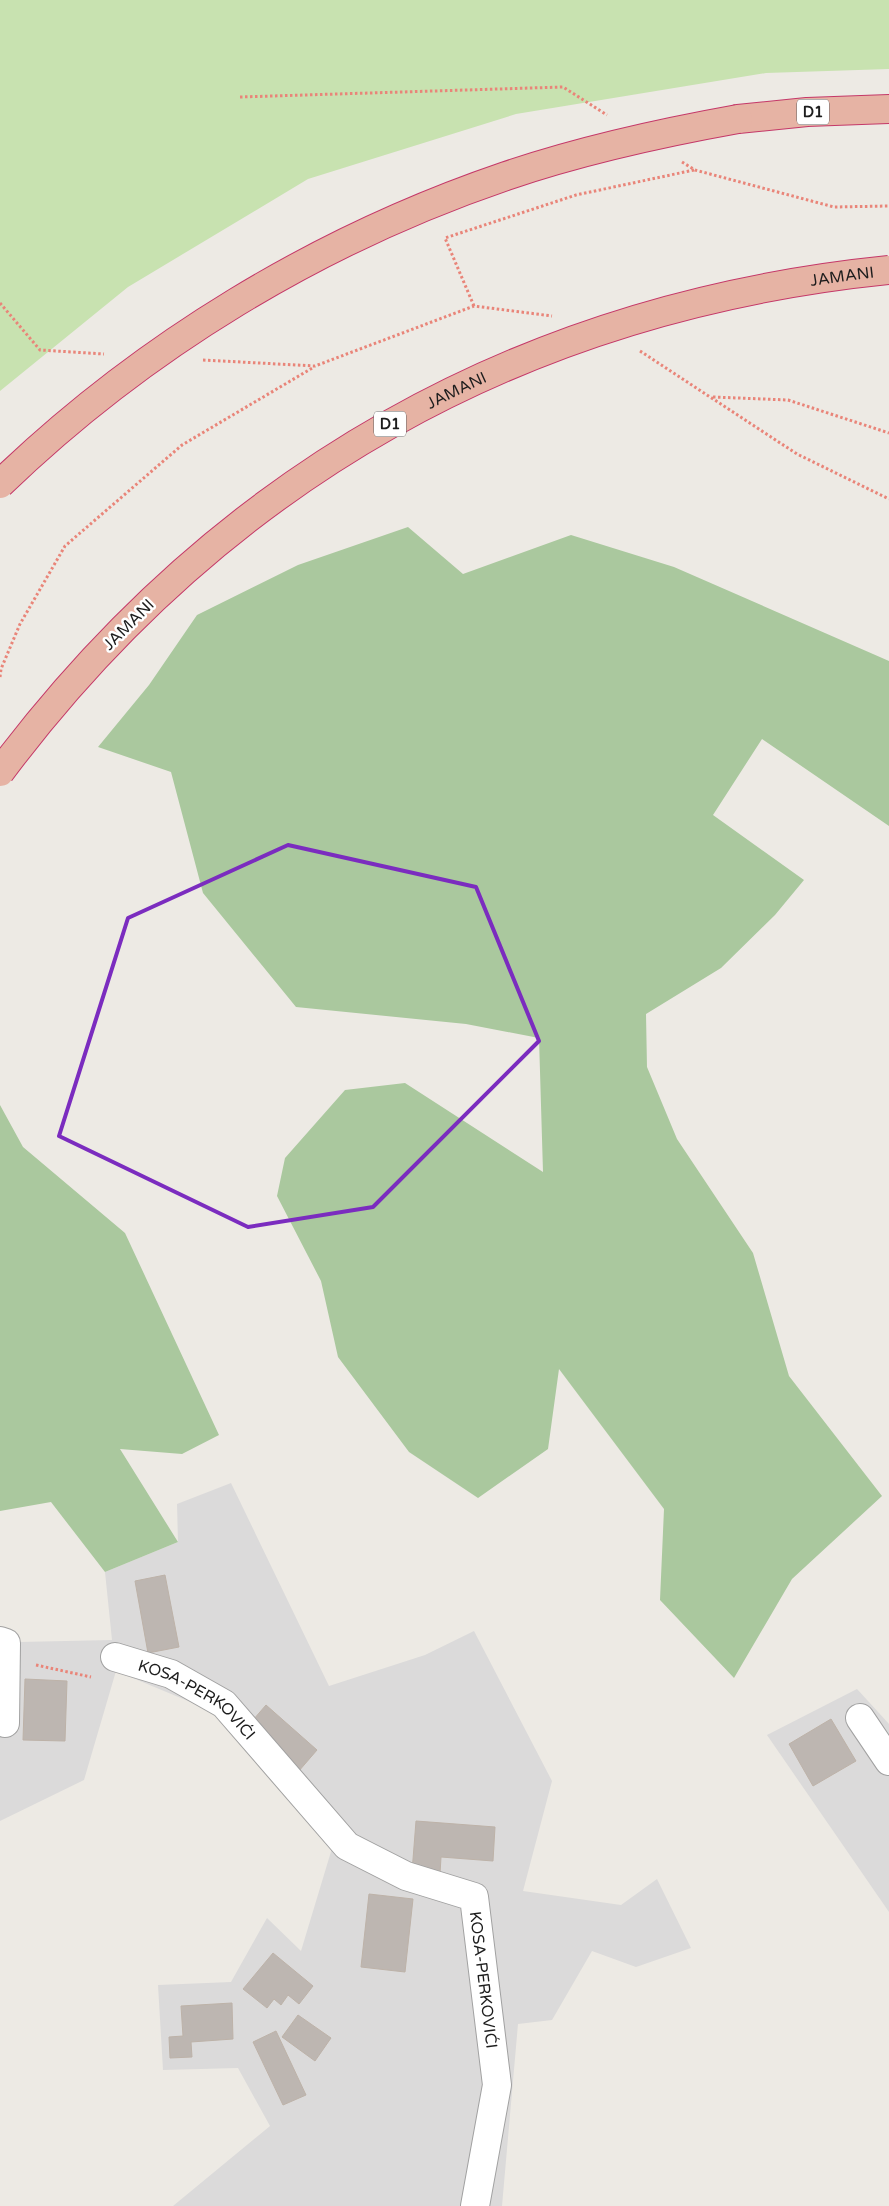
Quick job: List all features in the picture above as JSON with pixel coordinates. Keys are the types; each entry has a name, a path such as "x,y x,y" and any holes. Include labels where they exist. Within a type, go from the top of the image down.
{"highway":[{"name":"D1","path":"0,484 89,405 153,357 219,312 287,272 358,236 431,203 506,176 582,152 650,136 738,119 807,112 889,109"},
{"name":"JAMANI","path":"0,772 77,676 127,623 180,574 236,527 294,484 355,444 410,413 500,369 550,348 627,321 688,304 759,288 831,276 889,270"}],"street":[{"path":"4,1650 5,1723"},
{"name":"KOSA-PERKOVIĆI","path":"114,1657 171,1674 224,1704 348,1846 406,1876 474,1897 497,2085 475,2206"},
{"path":"860,1718 889,1761"}],"path":[{"path":"474,306 446,238 576,195 695,170"},
{"path":"0,302 40,350"},
{"path":"0,677 1,669 20,624 65,546 182,445 314,366"},
{"path":"710,397 788,400 889,433"},
{"path":"4,1650 91,1677 114,1657"}],"highlighted area":[{"path":"288,845 476,887 539,1041 373,1207 248,1227 59,1136 128,918"}],"shaded area":[{"path":"231,1483 329,1686 425,1655 474,1631 552,1781 523,1891 621,1905 657,1879 691,1948 636,1967 592,1951 552,2020 518,2024 502,2206 173,2206 270,2126 238,2068 163,2070 158,1985 231,1982 267,1918 301,1951 333,1845 212,1711 116,1671 84,1780 0,1821 0,1635 19,1642 112,1640 105,1572 178,1542 177,1504"},
{"path":"857,1689 889,1724 889,1912 767,1735"}],"green space":[{"path":"0,0 889,0 889,69 766,73 516,114 308,179 128,287 0,391"},
{"path":"408,527 463,574 571,535 674,567 889,661 889,826 762,739 713,815 804,880 775,915 721,968 646,1014 647,1067 677,1139 753,1253 789,1376 882,1496 792,1579 734,1678 660,1600 664,1509 559,1369 548,1449 478,1498 409,1452 338,1357 321,1281 277,1196 285,1158 345,1090 405,1083 543,1172 539,1038 466,1024 296,1007 203,893 171,772 98,747 149,685 197,615 298,565"},
{"path":"0,1105 23,1147 125,1233 219,1435 182,1454 120,1449 178,1542 105,1572 51,1502 0,1511"}],"building":[{"path":"165,1575 179,1647 148,1653 135,1581"},
{"path":"25,1679 67,1681 65,1741 23,1740"},
{"path":"266,1705 317,1750 298,1772 247,1727"},
{"path":"831,1719 856,1761 813,1786 789,1744"},
{"path":"416,1821 495,1827 493,1861 441,1857 440,1874 412,1872"},
{"path":"369,1894 413,1899 405,1972 361,1967"},
{"path":"273,1953 313,1986 299,2004 288,1995 281,2005 274,1999 267,2008 243,1989"},
{"path":"232,2003 233,2039 191,2042 192,2057 170,2058 169,2037 183,2036 181,2006"},
{"path":"298,2015 331,2038 315,2061 282,2037"},
{"path":"276,2031 306,2095 283,2105 253,2042"}]}
